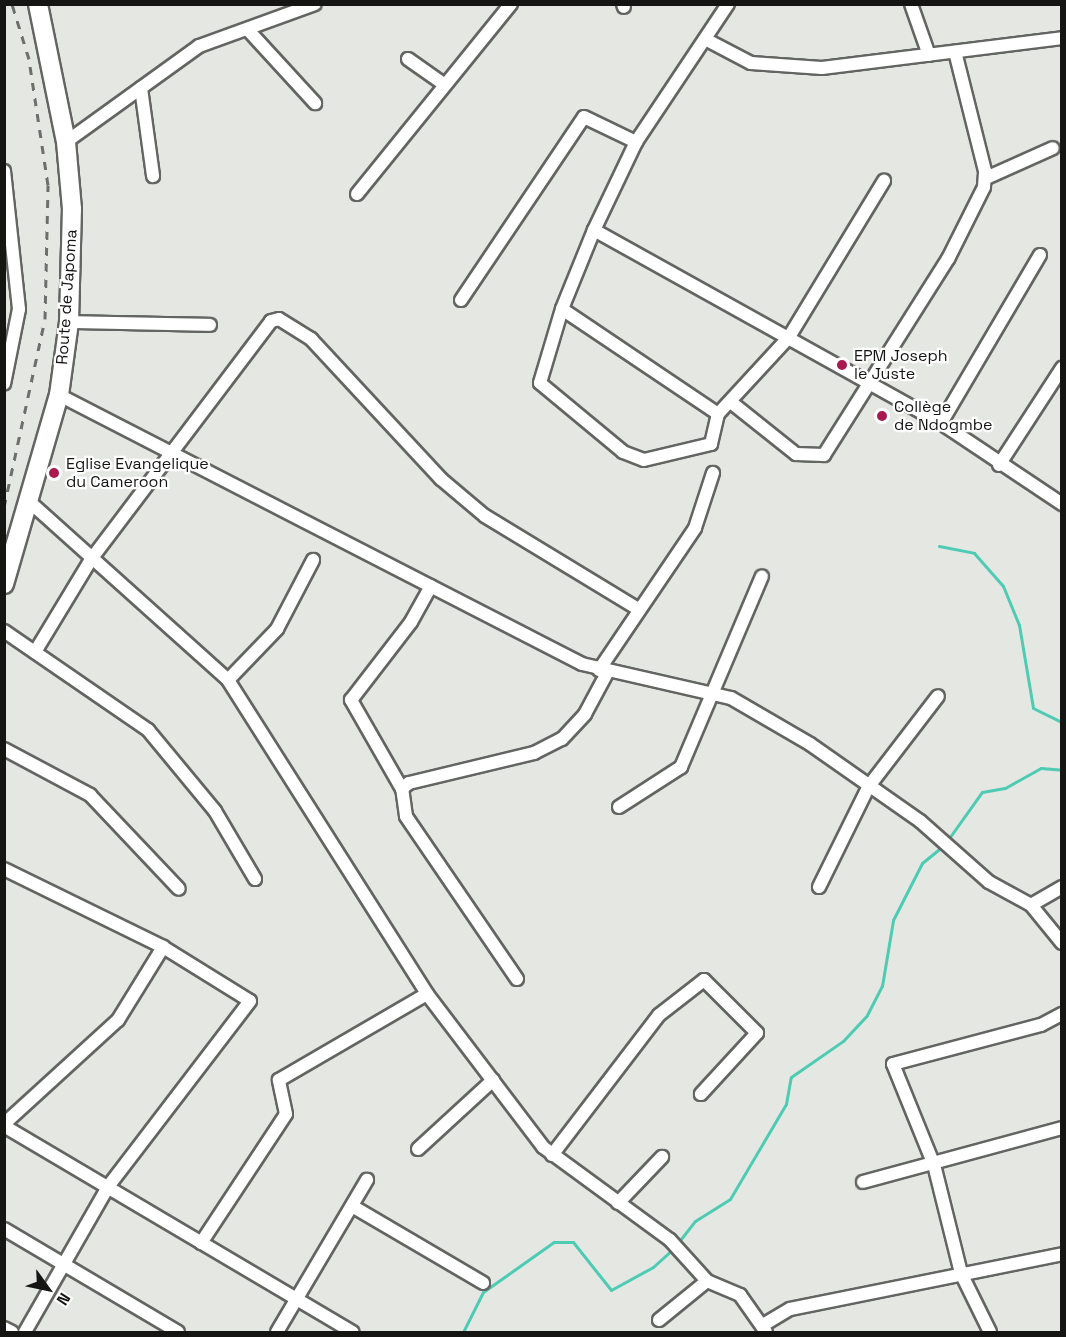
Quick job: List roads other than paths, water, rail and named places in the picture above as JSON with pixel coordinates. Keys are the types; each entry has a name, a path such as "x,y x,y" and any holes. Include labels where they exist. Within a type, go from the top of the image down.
{"main road":[{"name":"Route de Japoma","path":"4,584 32,504 60,395 69,322 72,209 66,142 38,4"}],"street":[{"path":"66,142 199,46 249,31 315,4"},
{"path":"357,194 511,4"},
{"path":"728,4 636,142 594,230 562,309 540,383 623,452 644,460 711,444 718,414 732,404 789,337 884,181"},
{"path":"911,4 929,55"},
{"path":"249,31 315,103"},
{"path":"705,39 762,64 840,68 1062,38"},
{"path":"732,404 796,454 820,457 948,259 986,178 955,52"},
{"path":"408,59 445,85"},
{"path":"141,88 153,176"},
{"path":"461,300 584,117 636,142"},
{"path":"986,178 1053,148"},
{"path":"4,171 19,309 4,384"},
{"path":"594,230 941,423 999,465 1062,504"},
{"path":"941,423 1040,255"},
{"path":"562,309 718,414"},
{"path":"35,652 92,558 272,321 279,319 311,339 441,479 485,516 638,609"},
{"path":"69,322 210,325"},
{"path":"999,465 1062,368"},
{"path":"60,395 603,672 712,693 810,744 937,835 989,882 1031,905 1062,943"},
{"path":"402,789 409,783 534,753 562,739 585,714 603,672 638,609 695,528 713,473"},
{"path":"32,504 228,680 427,994 552,1155 670,1240 707,1281 740,1295 764,1329 790,1309 1062,1254"},
{"path":"228,680 277,629 313,560"},
{"path":"619,807 681,767 762,576"},
{"path":"431,586 411,622 351,700 402,789 406,816 517,979"},
{"path":"4,631 148,730 215,811 255,879"},
{"path":"819,887 869,786 938,696"},
{"path":"4,749 90,795 179,889"},
{"path":"4,869 163,948 250,1001 108,1188 25,1332"},
{"path":"1031,905 1062,887"},
{"path":"163,948 118,1020 4,1125 353,1332"},
{"path":"552,1155 658,1015 704,980 757,1033 701,1094"},
{"path":"201,1243 286,1114 277,1083 427,994"},
{"path":"990,1332 961,1273 934,1165 893,1064 1041,1025 1062,1014"},
{"path":"418,1149 492,1080"},
{"path":"863,1182 934,1165 1062,1128"},
{"path":"618,1203 662,1157"},
{"path":"277,1332 367,1180"},
{"path":"352,1206 483,1283"},
{"path":"4,1229 178,1332"},
{"path":"659,1320 707,1281"},
{"path":"4,1328 12,1332"}],"waterway":[{"path":"939,546 974,553 1003,586 1019,625 1033,708 1062,722"},
{"path":"947,841 982,792 1005,788 1041,768 1062,770"},
{"path":"677,1244 695,1221 730,1199 786,1104 791,1077 843,1041 867,1015 882,986 893,920 922,863 943,846"},
{"path":"463,1332 483,1292 554,1242 573,1242 611,1290 653,1267 673,1249"}],"railway":[{"path":"4,507 45,319 48,185 29,59 12,4"}],"place":[{"name":"EPM Joseph le Juste","path":"842,365"},
{"name":"Collège de Ndogmbe","path":"882,416"},
{"name":"Eglise Evangelique du Cameroon","path":"54,473"}]}
